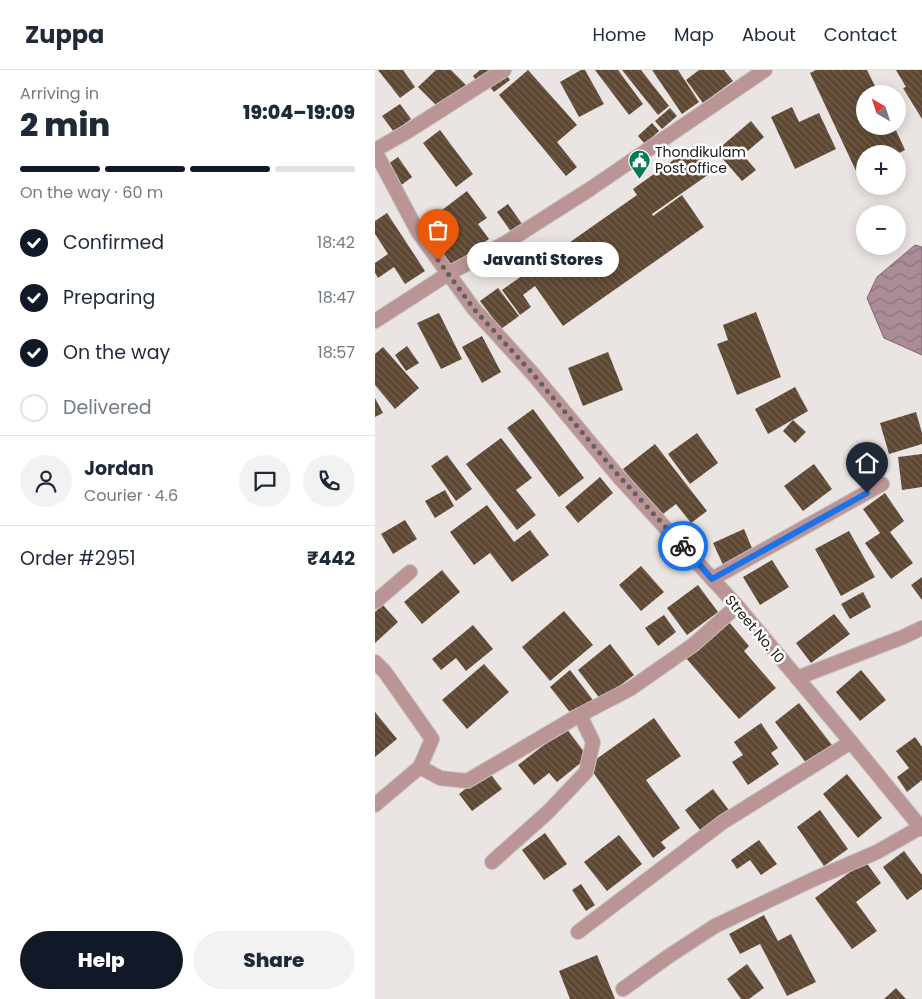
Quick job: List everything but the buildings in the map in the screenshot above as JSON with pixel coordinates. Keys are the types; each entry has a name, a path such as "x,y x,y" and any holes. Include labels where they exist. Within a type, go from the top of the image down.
{"street":[{"path":"375,150 405,134 505,70"},
{"path":"375,321 448,274 507,242 590,189 765,70"},
{"name":"Street No. 10","path":"375,150 417,232 474,309 533,374 619,476 737,606 921,828"},
{"path":"712,579 882,484"},
{"path":"375,602 410,572"},
{"path":"420,767 440,778 467,781 580,715 630,689 693,645 737,606"},
{"path":"797,678 922,628"},
{"path":"375,662 385,672 432,739 420,767 375,805"},
{"path":"492,862 548,812 586,772 593,742 580,715"},
{"path":"578,932 723,822 851,742"},
{"path":"623,989 715,926 813,879 877,852 921,828"}],"water":[{"path":"915,245 922,247 922,355 884,338 867,298 877,277 903,255 906,255 906,253"}],"way so far":[{"path":"438,260 474,309 533,374 619,476 683,546"}],"place":[{"name":"Thondikulam Post office","path":"639,179"},
{"name":"Javanti Stores","path":"438,260"}],"route":[{"path":"683,546 712,579 867,493"}]}
